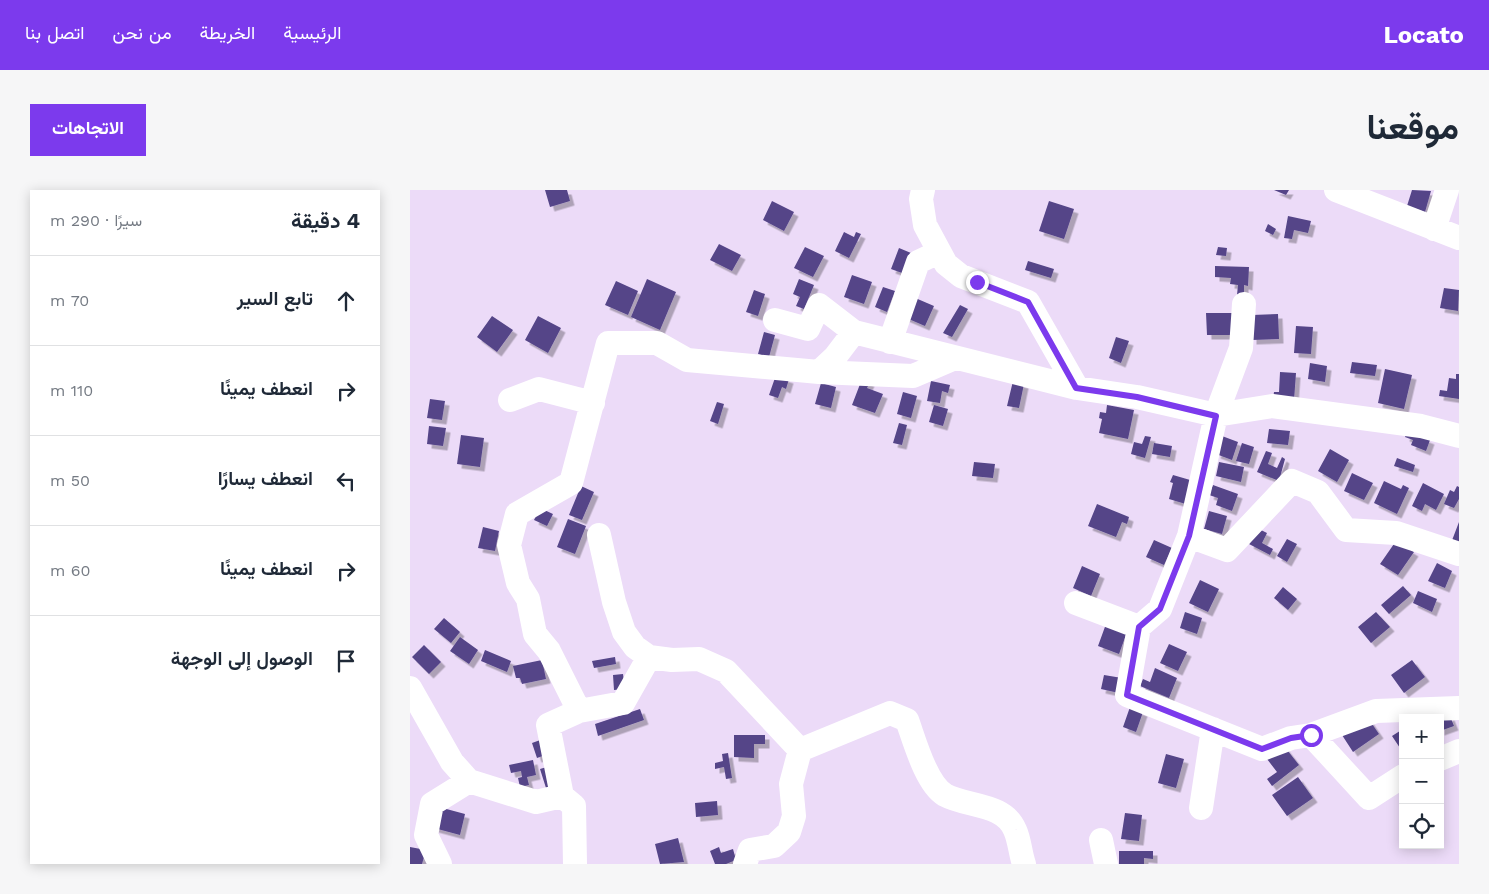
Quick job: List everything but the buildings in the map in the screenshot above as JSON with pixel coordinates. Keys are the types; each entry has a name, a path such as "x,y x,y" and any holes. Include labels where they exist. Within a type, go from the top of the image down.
{"street":[{"path":"923,190 921,199 925,225 946,264 961,276 1028,302 1076,388"},
{"path":"1336,190 1377,198 1434,229 1459,238"},
{"path":"1434,229 1447,190"},
{"path":"890,342 918,262 939,252"},
{"path":"1244,304 1241,348 1216,416 1189,536 1160,609 1139,627 1127,695 1262,749 1291,738 1311,735 1376,711 1459,708"},
{"path":"775,320 808,329 818,305 854,332 1076,388 1137,397 1216,416 1272,406 1421,426 1459,436"},
{"path":"819,372 835,357 854,332"},
{"path":"579,711 549,651 535,634 528,599 518,583 509,545 517,514 571,483 608,344 657,343 687,360 819,372 913,376 955,358"},
{"path":"510,400 539,389 593,403"},
{"path":"1189,536 1227,550 1292,481 1318,492 1346,530 1396,533 1459,554"},
{"path":"599,535 614,602 624,632 635,647 649,657 672,660 699,659 726,671 800,750"},
{"path":"1076,603 1139,627"},
{"path":"575,864 574,806 562,796 548,725 579,711 623,703 649,657"},
{"path":"410,688 452,762 469,781 536,802 562,796"},
{"path":"800,750 890,713 900,715 906,720 933,781 944,794 994,810 1007,819 1015,830 1024,864"},
{"path":"1201,808 1212,729"},
{"path":"1311,735 1369,798 1399,779"},
{"path":"745,864 750,850 774,846 789,832 794,816 791,784 800,750"},
{"path":"1444,757 1459,750"},
{"path":"440,864 426,835 432,804 469,781"},
{"path":"1100,840 1106,864"}],"route":[{"path":"977,282 1028,302 1076,388 1137,397 1216,416 1189,536 1160,609 1139,627 1127,695 1262,749 1291,738 1311,735"}]}
